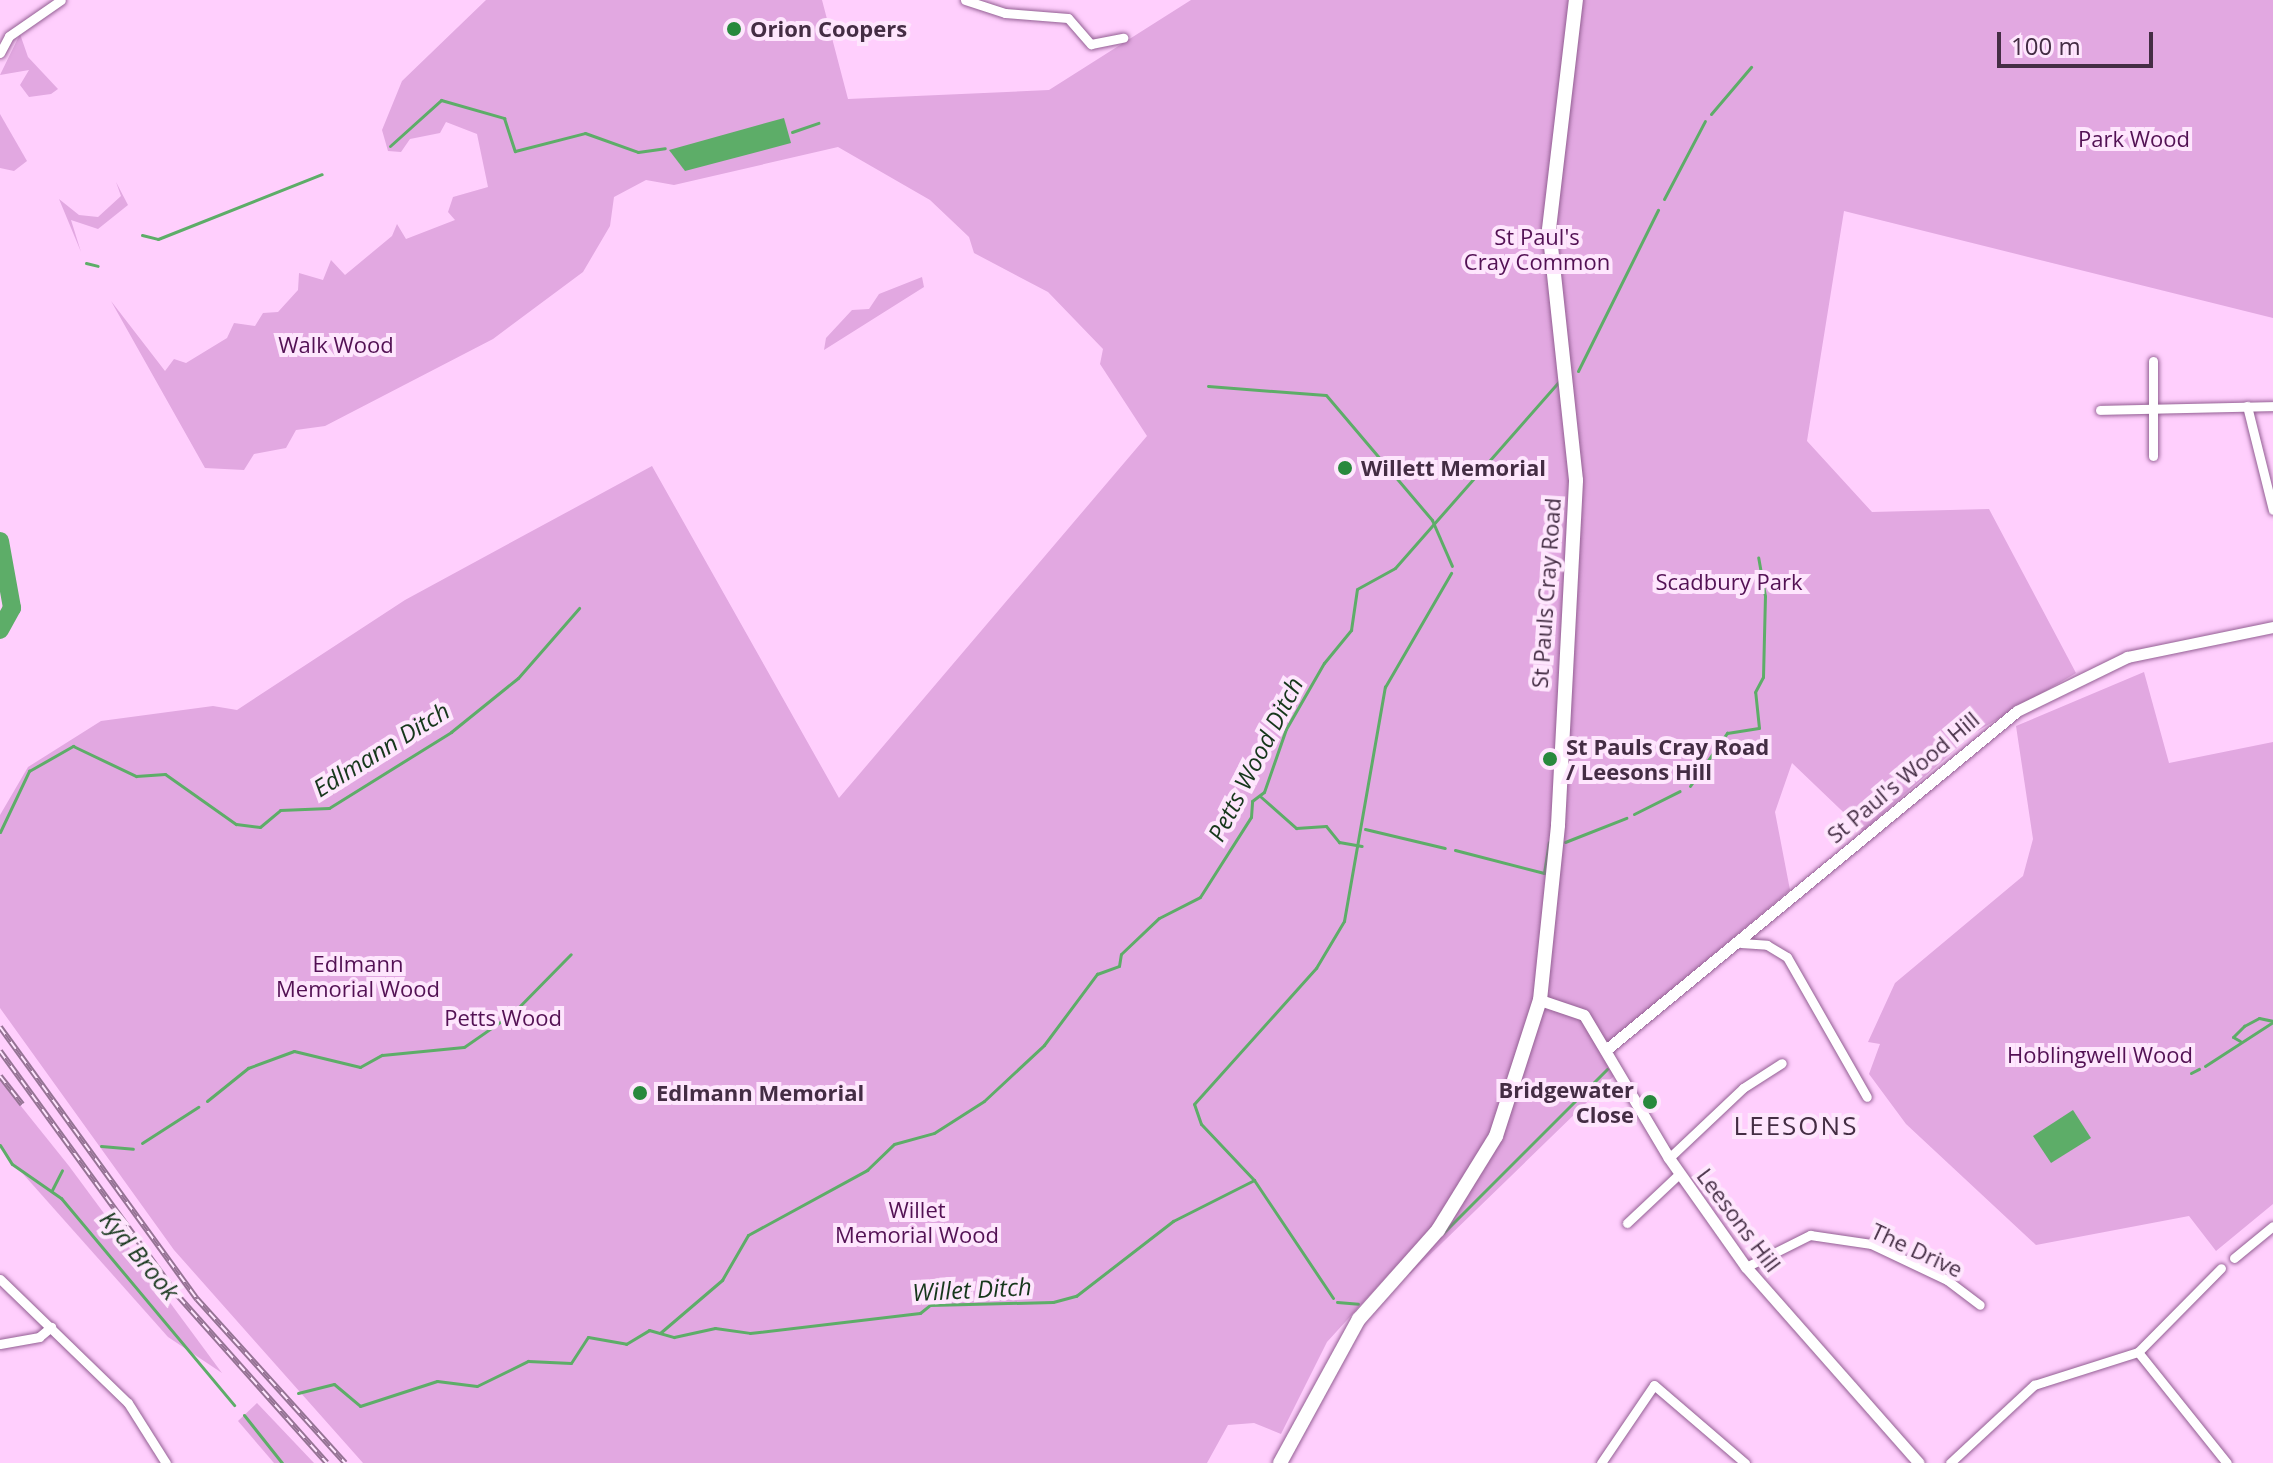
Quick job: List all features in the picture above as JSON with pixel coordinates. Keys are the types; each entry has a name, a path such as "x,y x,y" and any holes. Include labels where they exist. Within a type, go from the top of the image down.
{"main road":[{"name":"St Pauls Cray Road","path":"1280,1463 1359,1319 1438,1230 1496,1136 1540,1000 1558,825 1576,468 1549,216 1576,0"}],"street":[{"path":"0,53 9,36 61,0"},
{"path":"965,0 1005,13 1068,18 1091,44 1123,38"},
{"path":"2153,361 2153,456"},
{"path":"2247,406 2273,510"},
{"path":"2100,410 2273,406"},
{"name":"St Paul's Wood Hill","path":"1607,1049 1741,943 1950,759 2017,711 2127,657 2273,627"},
{"path":"1741,943 1767,945 1787,957 1867,1097"},
{"name":"Leesons Hill","path":"1540,1000 1584,1015 1679,1174 1746,1267 1919,1463"},
{"path":"1669,1158 1743,1088 1782,1063"},
{"path":"1627,1223 1679,1174"},
{"path":"2234,1258 2273,1226"},
{"name":"The Drive","path":"1746,1267 1810,1235 1859,1242 1947,1280 1980,1305"},
{"path":"1950,1463 2034,1385 2138,1352 2221,1268"},
{"path":"0,1279 128,1403 166,1463"},
{"path":"0,1344 39,1337 51,1327"},
{"path":"2138,1352 2227,1463"},
{"path":"1601,1463 1654,1385 1745,1463"}],"green space":[{"name":"Petts Wood","path":"486,0 822,0 848,99 1049,90 1191,0 2273,0 2273,318 1844,211 1807,441 1872,512 1989,509 2076,673 1974,733 1863,831 1792,763 1775,812 1790,890 1634,1021 1603,1053 1615,1075 1410,1274 1398,1264 1327,1342 1281,1434 1254,1423 1228,1425 1207,1463 363,1463 174,1250 0,1008 0,815 28,767 101,721 213,706 237,710 405,600 652,466 839,798 1147,436 1100,364 1103,349 1048,292 974,253 969,237 930,200 838,147 674,185 646,180 614,197 610,226 583,272 493,339 325,426 296,430 286,448 254,454 244,470 205,468 111,301 165,371 174,359 186,363 227,338 234,323 255,326 263,313 278,312 298,290 299,273 323,280 331,260 345,275 392,236 397,224 406,239 455,220 448,212 453,197 488,187 477,134 446,122 440,133 410,139 401,152 388,151 382,130 402,81"},
{"path":"20,34 28,57 58,89 51,94 29,97 20,85 29,70 0,75"},
{"path":"0,114 27,161 14,171 0,168"},
{"path":"116,182 128,205 98,229 71,220 81,252 59,199 79,215 98,217 121,196"},
{"path":"922,277 924,287 824,350 826,338 852,310 869,309 879,294"},
{"name":"Hoblingwell Wood","path":"2144,672 2169,763 2273,742 2273,1204 2216,1251 2189,1216 2036,1245 1906,1124 1869,1074 1880,1044 1868,1042 1895,983 2023,876 2033,839 2016,726"},
{"path":"0,1080 69,1166 222,1373 168,1337 0,1148"},
{"path":"257,1403 314,1463 274,1463 238,1421"}],"shaded area":[{"path":"784,118 791,143 685,171 669,150"},
{"path":"2073,1110 2091,1138 2051,1163 2033,1136"}],"waterway":[{"name":"Petts Wood Ditch","path":"1711,114 1751,67"},
{"path":"390,146 441,100 504,118 515,151 585,133 638,152 665,148"},
{"name":"Petts Wood Ditch","path":"1664,199 1705,121"},
{"path":"792,132 818,123"},
{"path":"142,235 158,239 322,174"},
{"name":"Petts Wood Ditch","path":"1578,371 1658,210"},
{"path":"86,263 98,266"},
{"name":"Petts Wood Ditch","path":"660,1333 722,1280 748,1235 867,1170 894,1144 934,1133 984,1101 1044,1045 1097,974 1119,966 1121,954 1159,918 1200,897 1251,817 1252,801 1264,792 1286,729 1324,663 1351,630 1357,589 1395,568 1561,379"},
{"path":"1208,386 1326,395 1432,520 1452,566"},
{"name":"Kyd Brook","path":"0,541 12,608 0,630"},
{"path":"1690,786 1727,733 1759,728 1755,692 1763,677 1765,596 1758,558"},
{"path":"1333,1298 1254,1180 1201,1124 1194,1104 1316,968 1344,921 1385,687 1451,573"},
{"name":"Edlmann Ditch","path":"0,832 29,771 73,746 136,776 165,774 236,824 260,827 280,810 329,808 451,732 518,678 579,608"},
{"path":"1634,814 1680,791"},
{"path":"1261,797 1296,828 1326,826 1339,842 1362,846"},
{"path":"1565,842 1626,818"},
{"path":"1365,829 1445,848"},
{"path":"1455,850 1544,873 1549,842"},
{"path":"509,1017 571,954"},
{"path":"2240,1041 2233,1037 2244,1026 2259,1018 2273,1021"},
{"path":"207,1101 248,1068 294,1051 360,1067 382,1055 464,1047 500,1022"},
{"path":"2205,1066 2273,1022"},
{"path":"1443,1233 1607,1069"},
{"path":"2191,1073 2199,1069"},
{"path":"142,1143 198,1107"},
{"name":"Kyd Brook","path":"0,1145 12,1164 61,1198 234,1405"},
{"path":"101,1146 133,1149"},
{"path":"52,1190 62,1170"},
{"name":"Willet Ditch","path":"298,1393 334,1384 360,1406 437,1381 477,1386 528,1361 571,1363 588,1337 626,1344 649,1330 674,1337 715,1328 750,1333 920,1313 930,1305 1053,1302 1076,1296 1173,1221 1254,1180"},
{"path":"1337,1302 1358,1304"},
{"name":"Kyd Brook","path":"244,1415 282,1463"}],"railway":[{"path":"0,1027 197,1299 345,1463"},
{"path":"0,1051 179,1297 327,1463"},
{"path":"0,1076 22,1104"}],"place":[{"name":"Orion Coopers","path":"734,29"},
{"name":"Willett Memorial","path":"1345,468"},
{"name":"St Pauls Cray Road / Leesons Hill","path":"1550,759"},
{"name":"Edlmann Memorial","path":"640,1093"},
{"name":"Bridgewater Close","path":"1650,1102"}],"district":[{"name":"LEESONS","path":"1796,1126"}],"park label":[{"name":"Park Wood","path":"2134,139"},
{"name":"St Paul's Cray Common","path":"1537,248"},
{"name":"Walk Wood","path":"336,345"},
{"name":"Scadbury Park","path":"1729,582"},
{"name":"Edlmann Memorial Wood","path":"358,976"},
{"name":"Willet Memorial Wood","path":"917,1222"}]}
